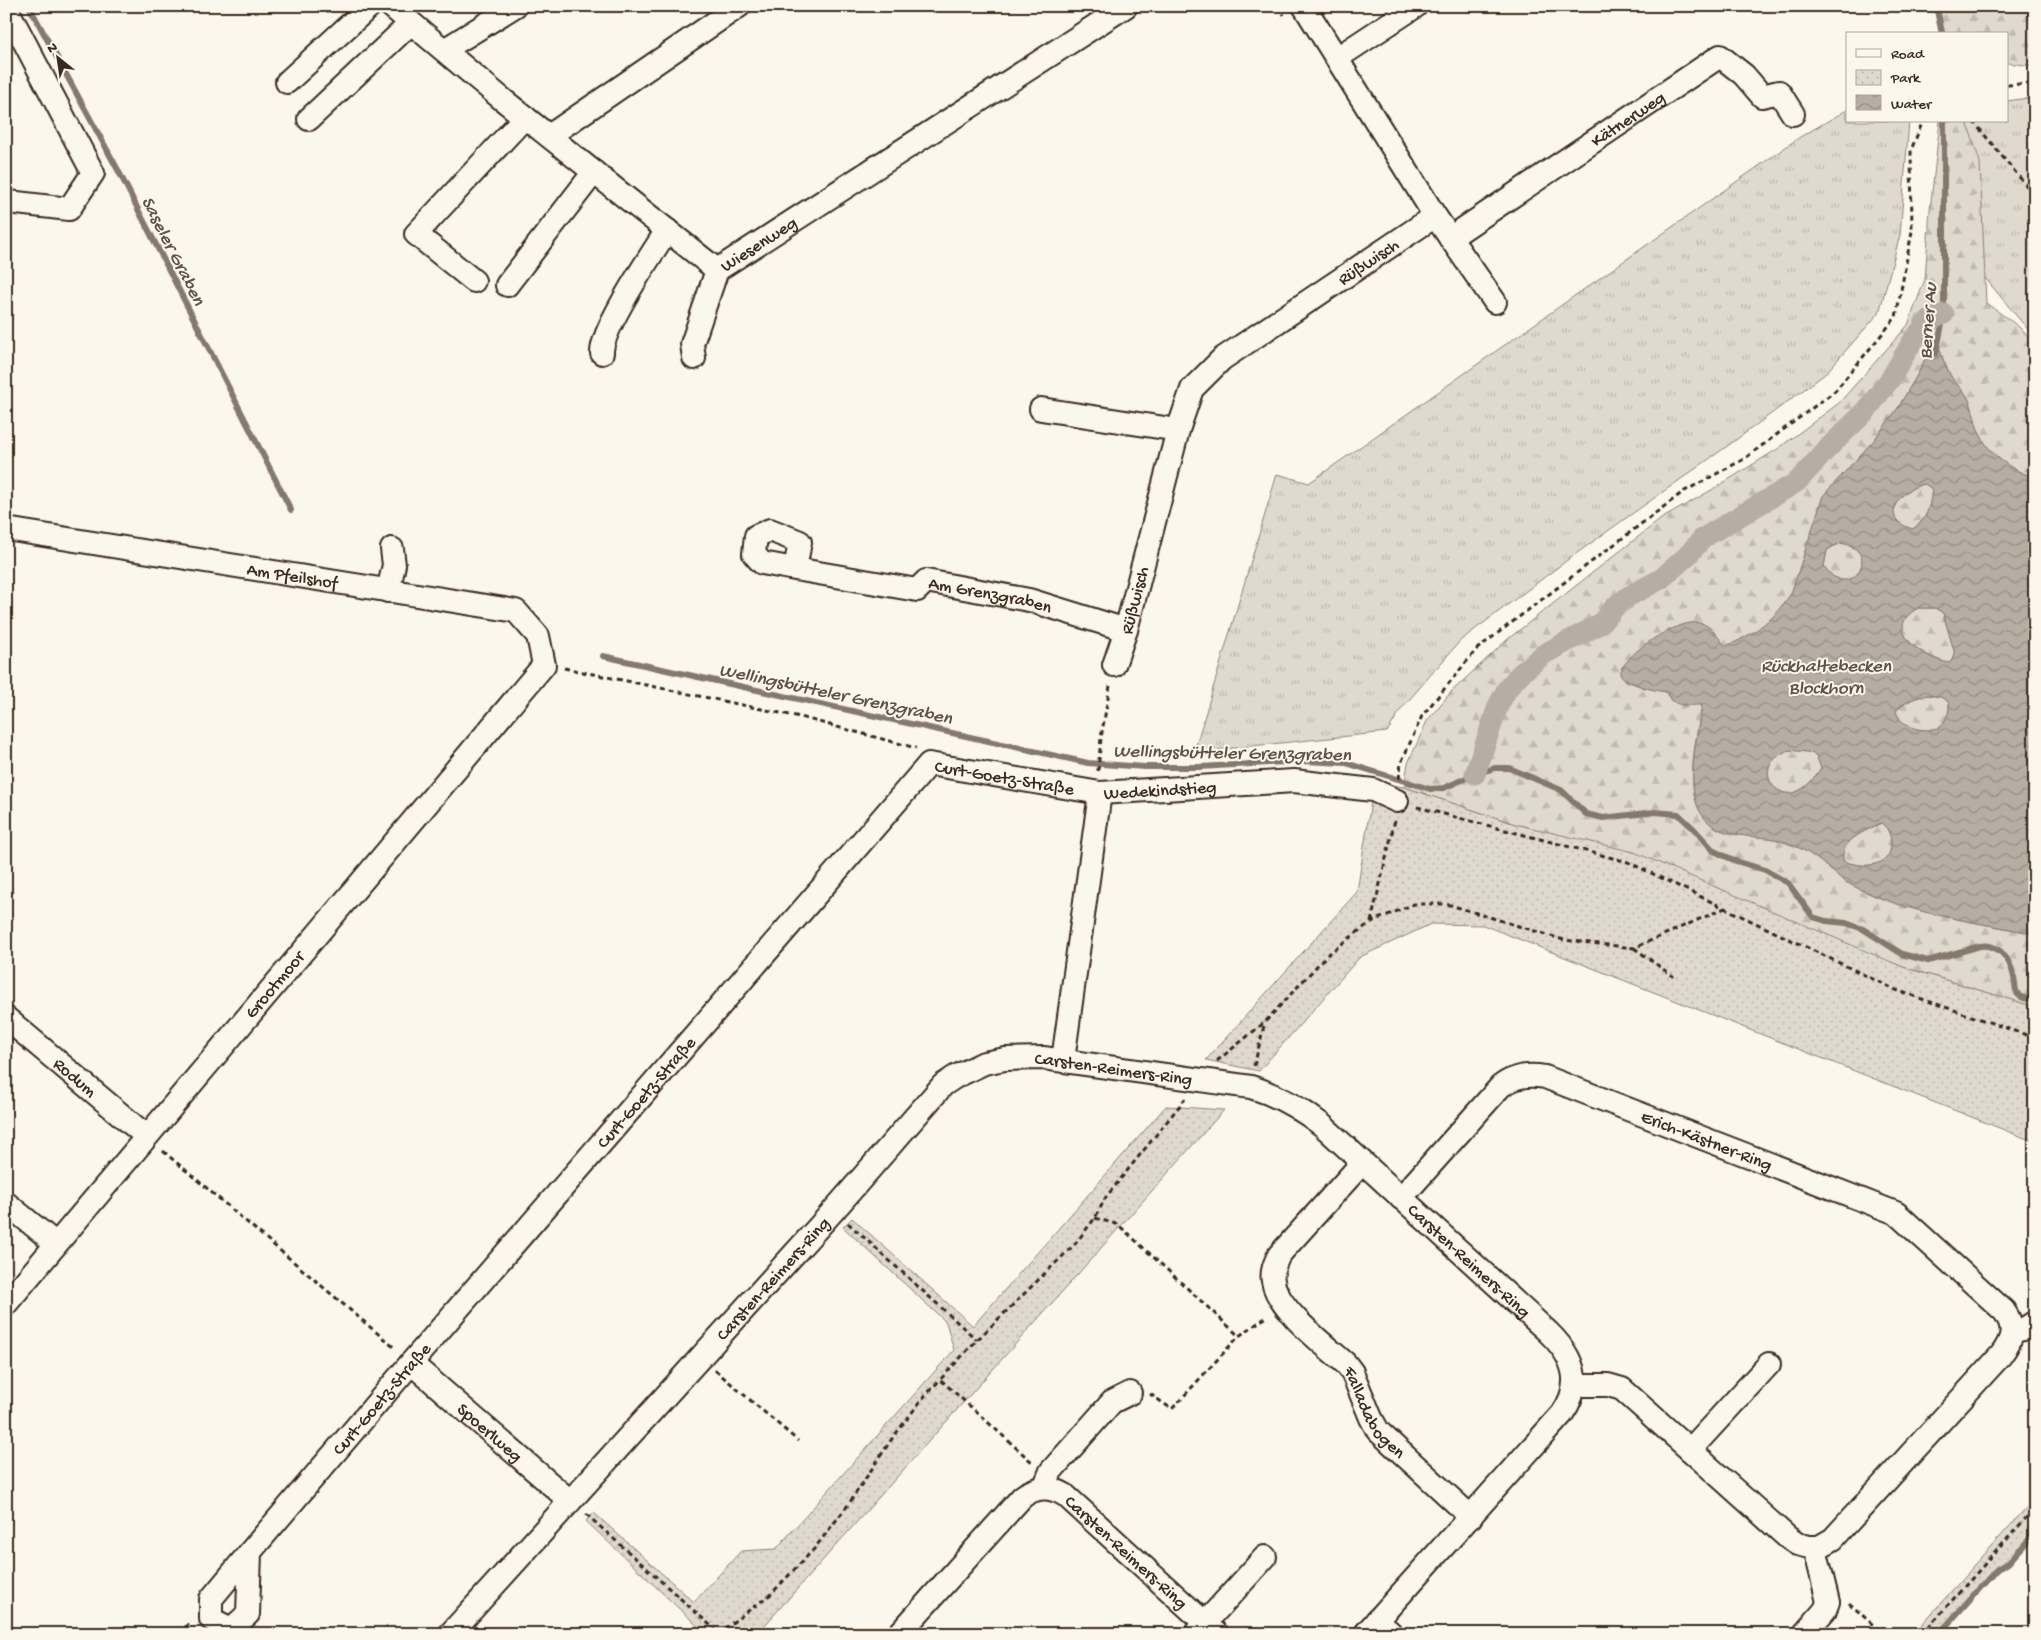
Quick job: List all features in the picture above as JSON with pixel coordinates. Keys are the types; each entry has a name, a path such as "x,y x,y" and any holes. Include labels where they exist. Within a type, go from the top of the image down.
{"street":[{"path":"287,82 370,6"},
{"name":"Wiesenweg","path":"391,6 525,117 717,270 1126,6"},
{"path":"444,50 515,6"},
{"path":"554,140 739,6"},
{"path":"1304,6 1435,216 1495,302"},
{"path":"1337,58 1416,6"},
{"path":"6,7 93,173 69,209 8,202"},
{"path":"309,119 411,22"},
{"path":"554,140 714,35"},
{"name":"Kätnerweg","path":"1450,238 1720,56 1744,75 1762,96 1779,92 1793,114"},
{"path":"474,281 416,234 525,117"},
{"path":"507,285 594,172"},
{"name":"Rüßwisch","path":"1114,665 1126,630 1178,430 1192,389 1222,359 1435,216"},
{"path":"602,353 606,334 639,273 667,230"},
{"path":"694,358 692,344 717,270"},
{"path":"1041,409 1178,430"},
{"name":"Am Pfeilshof","path":"6,528 516,611 538,636 544,665"},
{"path":"388,590 394,566 392,549"},
{"name":"Am Grenzgraben","path":"795,569 917,590 926,581 1029,600 1126,630"},
{"name":"Grootmoor","path":"6,1304 544,665"},
{"name":"Curt-Goetz-Straße","path":"250,1552 929,764 1099,783"},
{"name":"Wedekindstieg","path":"1063,1060 1099,783 1294,781 1373,790 1397,801"},
{"name":"Rodum","path":"6,1018 146,1136"},
{"name":"Carsten-Reimers-Ring","path":"450,1634 834,1210 943,1085 984,1063 1027,1057 1063,1060 1251,1087 1278,1096 1305,1112 1559,1343 1570,1362 1574,1374 1574,1385"},
{"name":"Erich-Kästner-Ring","path":"1401,1198 1501,1086 1509,1081 1526,1076 1545,1077 1896,1213 2004,1311 2012,1324 2013,1331"},
{"name":"Falladabogen","path":"1362,1163 1278,1255 1272,1272 1272,1280 1282,1303 1352,1372 1371,1418 1384,1438 1471,1517"},
{"path":"6,1203 56,1244"},
{"path":"1378,1629 1471,1517 1557,1422 1570,1400 1574,1385 1608,1385 1622,1389 1787,1537 1804,1547 1816,1548 1833,1539 1855,1516 2001,1355 2012,1340 2013,1331 2035,1322"},
{"name":"Spoerlweg","path":"411,1363 570,1501"},
{"path":"1690,1450 1768,1364"},
{"name":"Carsten-Reimers-Ring","path":"899,1634 1022,1497 1046,1481 1112,1402 1130,1393"},
{"name":"Carsten-Reimers-Ring","path":"1046,1481 1065,1495 1206,1630 1265,1557"},
{"path":"1804,1634 1826,1610 1828,1602 1816,1548"}],"path":[{"path":"2008,85 2035,84"},
{"path":"1401,763 1422,716 1477,649 1683,492 1744,459 1836,391 1896,317 1912,231 1911,150 1923,122"},
{"path":"1974,122 2035,196"},
{"path":"544,665 800,718 895,742 914,747 929,764"},
{"path":"1099,783 1101,738 1114,665"},
{"path":"1370,922 1393,832 1397,801 1628,862 1896,990 2035,1038"},
{"path":"570,1501 718,1633 770,1594 814,1549 848,1505 891,1440 924,1398 978,1340 1075,1244 1095,1218 1106,1197 1184,1102 1196,1079 1265,1022 1327,955 1370,922 1414,904 1447,904 1564,940 1634,948 1674,977"},
{"path":"1634,948 1725,908"},
{"path":"1251,1087 1265,1022"},
{"path":"146,1136 411,1363"},
{"path":"834,1210 978,1340"},
{"path":"1095,1218 1116,1224 1123,1229 1239,1336"},
{"path":"1130,1393 1147,1391 1172,1409 1239,1336 1273,1312 1282,1303"},
{"path":"701,1358 798,1441"},
{"path":"941,1380 1031,1462 1046,1481"},
{"path":"1922,1634 2035,1508"},
{"path":"1827,1592 1846,1600 1882,1634"}],"green space":[{"path":"1939,6 2035,6 2035,66 2008,63 2008,32 1945,32"},
{"path":"2035,97 2035,338 1956,243 1963,122 2008,122 2008,101"},
{"path":"1846,111 1846,122 1909,122 1900,235 1879,313 1825,374 1570,558 1461,640 1402,708 1387,732 1194,752 1277,474 1309,483 1800,137"},
{"path":"1940,122 1967,122 1980,162 1986,303 2018,326 2035,344 2035,477 2011,467 1985,443 1967,396 1954,381 1947,369 1939,346 1931,346 1920,370 1898,408 1874,440 1823,496 1791,594 1773,617 1754,632 1725,646 1720,641 1646,644 1621,668 1625,680 1645,688 1666,692 1671,701 1702,705 1693,760 1693,789 1701,813 1714,827 1740,835 1772,839 1800,848 1849,884 1892,902 1953,918 2035,934 2035,1007 1903,967 1515,824 1404,787 1408,763 1427,721 1451,692 1508,639 1661,519 1776,450 1839,403 1908,325 1925,279 1930,210"},
{"path":"1925,484 1932,489 1929,506 1925,517 1912,529 1901,524 1895,518 1896,504 1907,492"},
{"path":"1840,543 1854,548 1860,555 1862,564 1859,572 1852,578 1844,580 1834,577 1824,566 1827,550"},
{"path":"1918,608 1935,608 1943,613 1955,654 1953,660 1949,663 1918,649 1904,634 1903,625 1907,616"},
{"path":"1929,695 1941,697 1949,702 1947,717 1938,729 1925,730 1913,728 1902,722 1896,711 1911,700"},
{"path":"1789,750 1816,755 1821,768 1804,788 1788,793 1774,787 1768,773 1777,757"},
{"path":"1379,783 1404,787 1515,824 1634,852 1903,967 2035,1007 2035,1142 1483,925 1431,924 1360,957 1259,1071 1206,1060 1357,892 1372,795"},
{"path":"1881,823 1888,831 1891,843 1891,849 1886,859 1877,864 1867,865 1857,865 1843,861 1843,853 1849,842 1861,833"},
{"path":"1166,1106 1224,1110 757,1634 706,1634 586,1521 594,1513 694,1602 741,1551 776,1549 954,1350 946,1322 843,1227 852,1218 973,1326"},
{"path":"2035,1498 2035,1530 1940,1634 1913,1634"}],"water":[{"name":"Rückhaltebecken Blockhorn","path":"1931,346 1939,346 1949,373 1967,396 1985,443 2011,467 2035,477 2035,934 1913,909 1873,895 1849,884 1816,858 1797,847 1779,840 1740,835 1714,827 1701,813 1693,789 1695,745 1702,705 1677,704 1666,692 1636,684 1620,675 1623,666 1641,648 1666,631 1679,626 1691,623 1704,624 1726,646 1754,632 1773,617 1791,594 1823,496 1874,440 1898,408 1920,370","holes":["1925,484 1932,489 1925,517 1913,529 1902,524 1896,518 1894,511 1900,497","1840,543 1854,547 1860,555 1862,563 1859,572 1852,578 1844,580 1834,577 1824,566 1827,550","1918,608 1935,608 1943,613 1955,654 1953,660 1949,663 1918,650 1904,634 1903,625 1907,617","1929,695 1941,697 1949,702 1947,717 1939,729 1913,728 1902,722 1896,711 1915,698","1789,750 1816,755 1821,768 1804,788 1788,793 1774,787 1768,772 1777,756","1881,823 1885,826 1891,842 1891,848 1886,859 1877,864 1867,865 1857,865 1843,861 1845,847 1854,837"]}],"waterway":[{"name":"Saseler Graben","path":"29,6 118,170 291,510"},
{"name":"Berner Au","path":"1936,6 1942,32"},
{"name":"Berner Au","path":"1936,354 1944,314 1944,122"},
{"path":"1475,774 1498,706 1507,689 1520,674 1544,654 1600,624 1615,607 1629,596 1661,579 1688,555 1703,538 1797,482 1866,411 1891,378 1912,342 1928,321 1944,314"},
{"name":"Wellingsbütteler Grenzgraben","path":"603,656 1088,763 1145,767 1200,767 1304,761 1346,763 1430,789 1444,788 1475,774 1495,768 1509,768 1561,790 1586,814 1603,818 1655,812 1678,814 1714,851 1736,861 1765,870 1788,883 1813,917 1826,921 1846,923 1863,929 1902,954 1928,961 1980,946 1993,947 2003,954 2010,964 2017,993 2023,998 2035,999"},
{"path":"1939,1634 1997,1569 2008,1563 2035,1533"}]}
